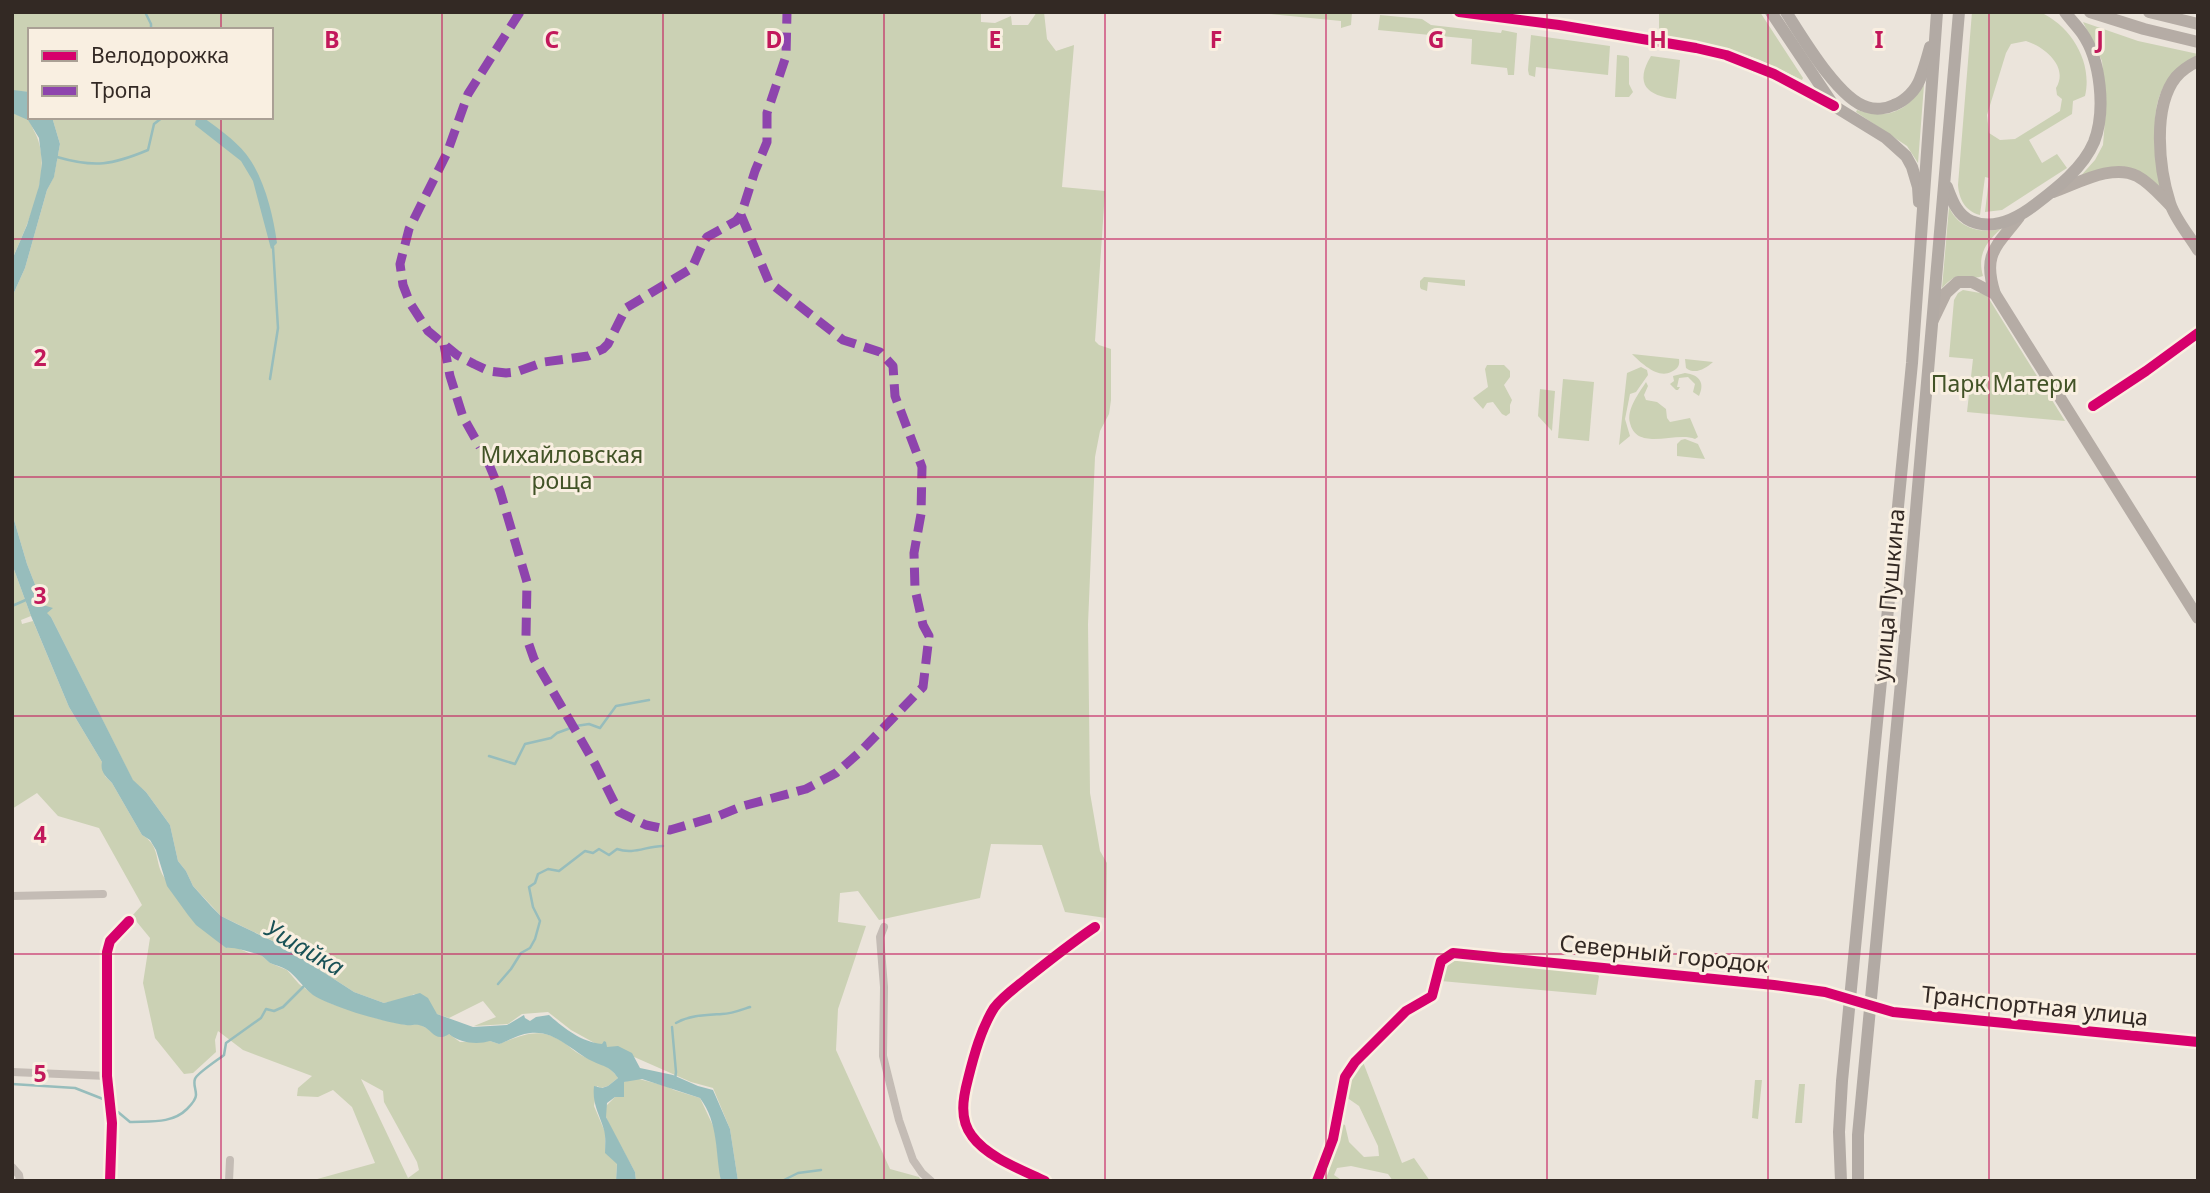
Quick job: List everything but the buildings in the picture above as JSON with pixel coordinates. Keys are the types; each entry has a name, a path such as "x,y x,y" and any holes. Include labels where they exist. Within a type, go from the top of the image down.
{"main road":[{"path":"1772,12 1834,106 1886,138 1906,156 1917,187 1922,234"},
{"path":"1786,12 1846,95 1867,107 1880,109 1897,104 1913,91 1920,80 1936,27"},
{"name":"улица Пушкина","path":"1841,1181 1841,1094 1905,444 1937,12"},
{"name":"улица Пушкина","path":"1858,1181 1858,1135 1959,12"},
{"path":"2064,12 2090,47 2098,79 2100,107 2094,142 2084,159 2050,193 2019,217 1990,258 1989,276 1995,294 2198,618"},
{"path":"2090,12 2144,29 2198,41"},
{"path":"2149,12 2193,23"},
{"path":"2175,12 2193,23"},
{"path":"2170,205 2161,162 2164,106 2177,76 2198,61"},
{"path":"2050,193 2100,175 2126,172 2147,183 2170,205 2198,250"},
{"path":"1945,183 1958,211 1973,222 1999,223 2019,217"},
{"path":"1933,321 1946,293 1958,282 1972,282 1995,294"}],"street":[{"path":"1459,12 1525,20 1727,55 1774,74 1834,106"},
{"path":"2093,406 2198,333"},
{"path":"12,896 103,894"},
{"path":"110,1181 112,1123 107,1076 107,952 110,941 129,921"},
{"path":"884,927 880,937 884,987 884,1055 899,1119 913,1160 931,1181"},
{"path":"1045,1181 1006,1163 971,1135 964,1116 963,1099 974,1053 995,1007 1053,957 1095,927"},
{"name":"Северный городок","path":"1317,1181 1333,1139 1345,1077 1355,1062 1406,1012 1432,996 1441,961 1452,953 1774,985 1825,992 1870,1005"},
{"name":"Транспортная улица","path":"1870,1005 1894,1012 1943,1018 2198,1042"},
{"path":"12,1072 107,1076"},
{"path":"229,1181 230,1160"},
{"path":"12,1167 20,1181"}],"green space":[{"name":"Михайловская роща","path":"12,12 981,12 981,22 995,23 1011,16 1012,25 1028,25 1037,12 1044,12 1047,39 1056,51 1074,45 1062,187 1105,191 1095,341 1111,349 1109,414 1100,431 1095,457 1088,624 1090,793 1100,851 1107,863 1106,918 1065,912 1042,845 991,844 980,898 879,920 858,891 840,893 838,922 866,926 838,1009 836,1050 890,1169 919,1177 921,1181 738,1181 730,1129 713,1088 691,1082 616,1049 609,1051 571,1030 548,1012 522,1014 508,1024 474,1026 496,1017 483,1001 449,1018 437,1014 414,994 408,998 384,1003 354,992 283,946 221,916 193,886 178,861 170,825 146,792 133,781 51,617 46,613 27,564 12,513 12,297 25,268 47,190 54,176 60,144 53,119 273,119 273,28 28,28 28,92 12,91"},
{"path":"1250,12 1352,12 1351,25 1341,28 1341,21"},
{"path":"1659,12 1760,12 1803,78 1802,80 1729,49 1659,34"},
{"path":"1972,12 2040,12 2061,26 2070,36 2077,46 2086,71 2085,96 2073,101 2072,114 2029,140 2042,163 2057,154 2067,168 2002,210 1985,212 1989,178 1985,177 1980,215 1970,211 1964,204 1958,185","holes":["2026,41 2047,53 2057,65 2057,95 2062,99 2060,111 2015,139 2000,140 1989,133 1987,115 2006,53 2011,44"]},
{"path":"1380,15 1422,19 1431,25 1517,33 1514,75 1508,75 1507,68 1471,64 1472,39 1378,30"},
{"path":"2083,22 2138,41 2198,54 2170,78 2158,99 2155,125 2163,191 2131,168 2104,170 2077,180 2095,160 2103,145 2106,107 2102,61"},
{"path":"1531,35 1610,46 1608,75 1536,67 1535,77 1529,75"},
{"path":"1617,55 1629,58 1629,84 1633,92 1629,97 1615,97"},
{"path":"1651,56 1680,60 1676,99 1657,95 1646,87 1644,74"},
{"path":"1924,85 1918,163 1907,146 1856,112 1887,114 1895,111 1910,102"},
{"path":"12,113 28,119 39,144 42,161 41,178 32,212 12,260"},
{"path":"1949,207 1958,220 1970,228 1985,231 2001,229 1991,239 1982,255 1983,276 1959,276 1942,288"},
{"path":"1424,277 1465,280 1465,286 1428,282 1427,291 1420,287 1420,281"},
{"name":"Парк Матери","path":"1963,290 1986,294 2065,421 1967,412 1973,359 1949,357 1954,300"},
{"path":"1632,354 1679,359 1679,363 1677,368 1666,374 1650,369"},
{"path":"1685,359 1713,362 1703,369 1693,371 1686,368"},
{"path":"1487,365 1504,365 1510,371 1510,377 1504,385 1512,400 1510,413 1506,416 1493,402 1487,403 1483,409 1473,398 1488,387 1485,369"},
{"path":"1641,367 1647,370 1648,375 1636,392 1630,394 1625,419 1630,436 1619,445 1627,373"},
{"path":"1685,373 1700,380 1699,396 1693,392 1695,384 1688,377 1679,378 1678,390 1670,384 1674,381 1673,376"},
{"path":"1563,379 1594,382 1589,441 1558,438"},
{"path":"1646,382 1646,400 1657,402 1666,409 1670,422 1690,418 1698,437 1649,439 1634,432 1630,413"},
{"path":"1540,389 1555,391 1552,431 1538,416"},
{"path":"1685,439 1698,444 1705,459 1677,456 1677,444"},
{"path":"12,564 31,616 21,620 22,624 33,621 69,707 102,762 105,776 112,783 142,835 155,849 164,877 209,932 226,948 233,946 251,954 261,955 270,963 287,970 299,984 332,1004 379,1019 406,1025 419,1024 449,1034 460,1042 490,1041 499,1044 531,1034 546,1034 606,1066 618,1078 608,1086 597,1086 594,1106 605,1132 605,1152 617,1163 616,1181 310,1181 375,1163 352,1107 333,1090 318,1097 297,1096 298,1088 312,1076 243,1050 218,1031 215,1040 216,1052 193,1073 184,1074 155,1038 143,983 150,938 132,916 142,905 99,828 58,816 37,793 12,809","holes":["361,1079 383,1091 384,1102 417,1162 419,1170 408,1178"]},
{"path":"1457,957 1593,971 1599,976 1596,995 1441,981 1450,960"},
{"path":"1363,1062 1402,1163 1414,1158 1430,1181 1393,1181 1388,1174 1351,1166 1337,1168 1334,1175 1343,1181 1322,1181 1340,1123 1345,1125 1349,1142 1364,1157 1379,1156 1378,1146 1359,1106 1346,1097 1350,1079"},
{"path":"635,1078 700,1098 715,1130 721,1181 636,1181 635,1172 606,1117 606,1106 615,1097 620,1097 624,1082"},
{"path":"1755,1080 1762,1080 1758,1119 1752,1118"},
{"path":"1799,1084 1805,1084 1802,1123 1795,1123"}],"water":[{"path":"13,90 28,92 28,119 53,119 60,144 54,177 47,190 25,268 12,297 12,260 27,225 39,186 42,163 39,138 28,120 12,113"},
{"path":"196,119 206,119 241,149 252,163 270,208 277,243 271,249 253,181 241,161 195,125"},
{"path":"12,513 43,605 53,608 47,613 133,780 146,792 170,825 178,861 193,886 221,916 283,946 354,992 384,1003 420,993 428,998 437,1014 473,1027 507,1025 524,1015 530,1021 549,1015 580,1037 594,1043 602,1044 604,1041 607,1047 618,1046 632,1053 640,1068 673,1075 713,1090 730,1129 738,1181 721,1181 713,1128 700,1098 642,1079 624,1082 624,1097 615,1097 607,1103 606,1117 635,1172 636,1181 616,1181 617,1164 605,1153 605,1133 594,1092 594,1086 608,1086 618,1078 609,1069 563,1042 539,1033 518,1036 499,1044 490,1041 469,1042 449,1034 437,1036 420,1025 396,1023 345,1009 313,995 285,969 259,955 226,948 196,925 167,886 156,850 150,840 142,835 104,773 102,762 69,707 12,564"}],"waterway":[{"path":"145,12 151,28"},
{"path":"57,157 93,164 113,162 135,155 148,150 154,124 160,119"},
{"path":"270,379 278,328 273,247"},
{"path":"12,606 28,599"},
{"path":"489,756 515,764 525,744 551,738 576,726 589,724 600,728 616,706 649,700"},
{"path":"498,984 535,939 540,921 533,907 529,887 535,883 538,874 548,869 559,871 585,851 593,853 599,849 609,855 617,849 635,851 663,846"},
{"path":"118,1112 130,1122 160,1121 181,1114 195,1099 196,1077 224,1055 226,1043 261,1018 266,1009 274,1011 283,1007 305,985"},
{"path":"676,1023 692,1017 729,1013 750,1007"},
{"path":"672,1027 675,1079"},
{"path":"12,1084 75,1088 103,1099"},
{"path":"782,1181 798,1173 821,1170"}],"marked path":[{"path":"520,12 468,94 447,153 409,229 400,264 403,285 410,303 428,331 457,355 489,371 506,373 544,362 588,356 603,349 626,308 692,268 707,237 736,221 741,215 767,142 767,113 786,56 787,12"},
{"path":"488,462 500,491 527,582 526,636 534,659 595,764 619,812 646,825 670,830 806,789 836,773 861,751 923,687 929,636 923,625 915,589 914,553 921,514 922,467 895,396 893,366 880,352 843,340 769,282 741,215"},
{"path":"444,345 450,376 463,417 480,447"}],"cycle path":[{"path":"1459,12 1559,25 1726,55 1774,74 1834,106"},
{"path":"2093,406 2198,333"},
{"path":"110,1181 112,1123 107,1076 107,952 110,941 129,921"},
{"path":"1045,1181 1006,1162 978,1144 965,1123 965,1094 978,1042 994,1008 1013,989 1095,927"},
{"path":"1317,1181 1333,1139 1345,1077 1355,1062 1406,1011 1432,996 1441,961 1453,953 1774,985 1825,992 1893,1012 2198,1042"}],"water label":[{"name":"Ушайка","path":"305,947"}]}
